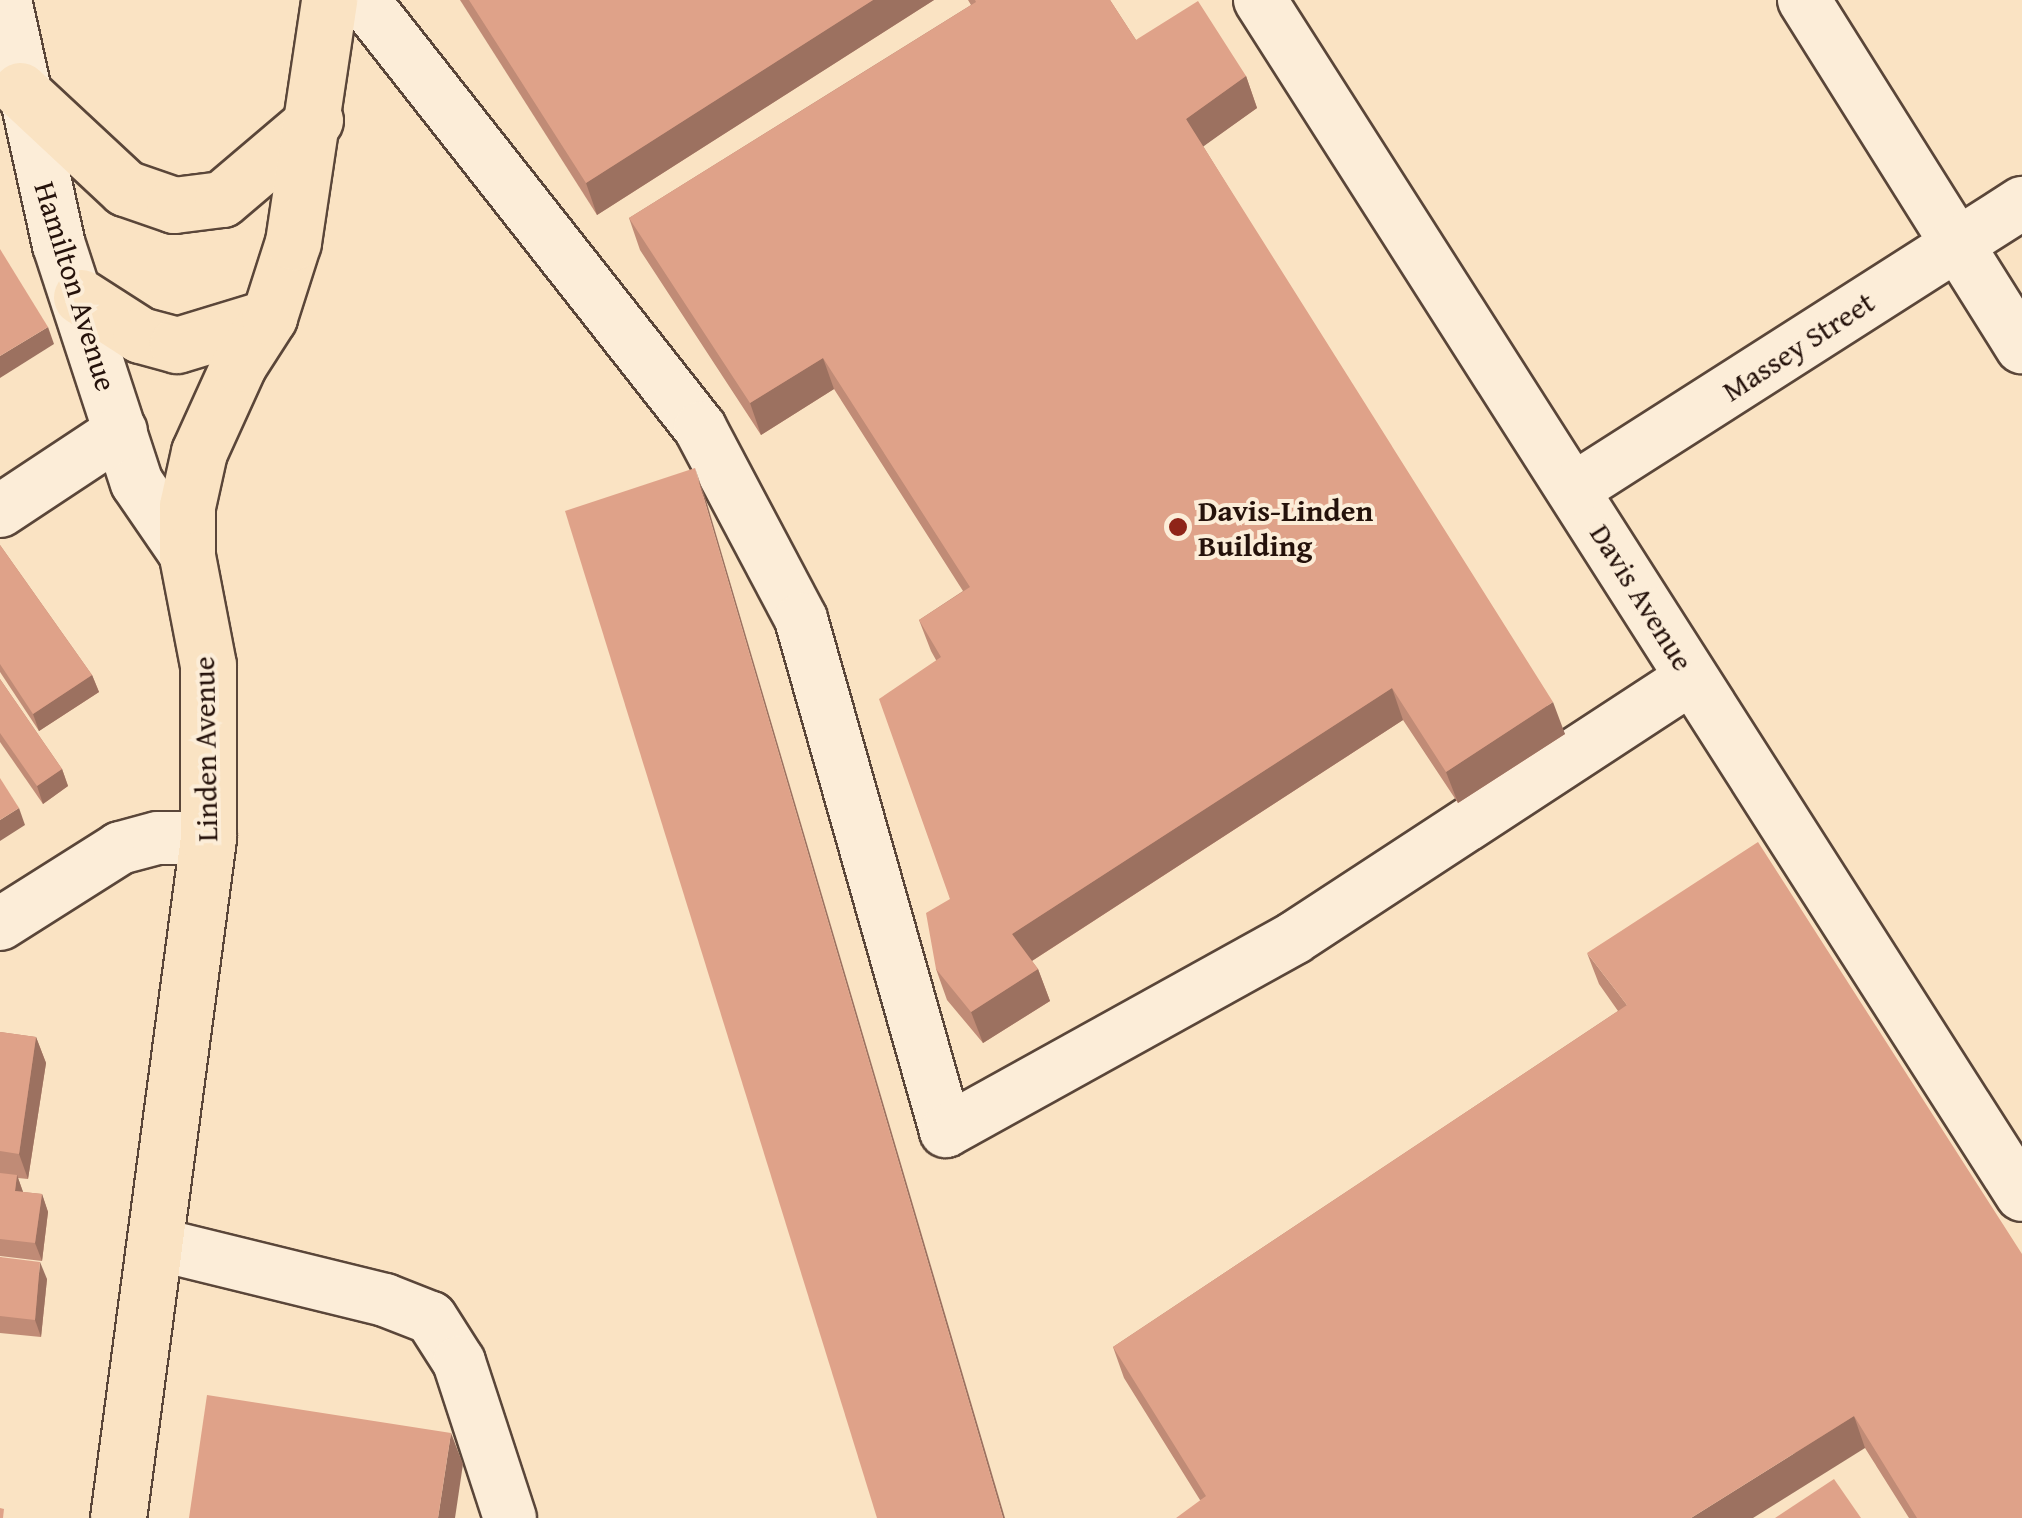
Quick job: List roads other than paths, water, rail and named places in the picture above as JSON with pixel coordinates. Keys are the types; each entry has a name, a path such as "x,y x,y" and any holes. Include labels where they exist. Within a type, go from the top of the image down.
{"main road":[{"name":"Linden Avenue","path":"118,1518 208,838 208,666 187,556 187,506 199,452 239,364 269,316 293,242 329,0"},
{"path":"10,96 124,188 174,206 222,200 314,120"},
{"path":"80,297 140,336 177,345 269,316"}],"street":[{"name":"Hamilton Avenue","path":"5,0 10,96 59,246 80,297 137,482 187,556"},
{"path":"364,0 700,428 801,619 946,1132 1294,938 1692,678"},
{"name":"Davis Avenue","path":"1260,0 2022,1195"},
{"path":"1804,0 2022,347"},
{"name":"Massey Street","path":"1574,489 2022,203"},
{"path":"0,512 121,431"},
{"path":"0,924 120,848 158,838 208,838"},
{"path":"157,1244 385,1300 431,1318 459,1362 510,1518"}],"place":[{"name":"Davis-Linden Building","path":"1178,527"}]}
